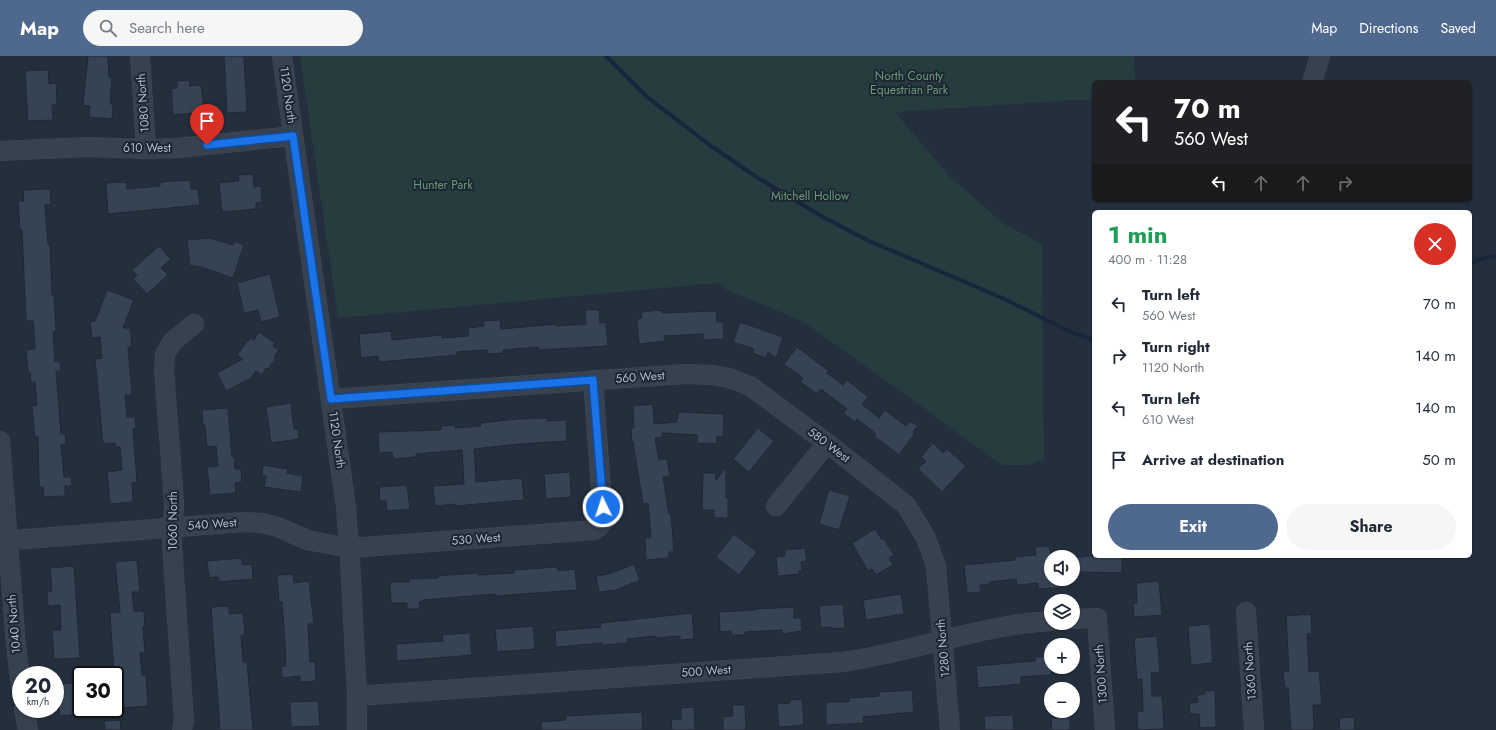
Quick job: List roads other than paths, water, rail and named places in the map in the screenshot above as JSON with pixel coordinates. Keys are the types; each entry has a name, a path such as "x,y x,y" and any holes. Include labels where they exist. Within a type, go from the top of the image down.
{"street":[{"name":"1080 North","path":"140,56 146,149"},
{"name":"1120 North","path":"282,56 346,506 357,696 357,730"},
{"path":"1313,80 1320,56"},
{"name":"610 West","path":"0,151 86,147 146,149 178,148 293,136"},
{"name":"1060 North","path":"182,730 184,720 172,545 174,502 164,370 165,354 172,342 194,324"},
{"name":"560 West","path":"331,399 685,374"},
{"name":"580 West","path":"685,374 712,375 729,378 750,386 827,443 906,505 926,538 936,566"},
{"name":"530 West","path":"349,548 595,530 601,524 603,517 593,380"},
{"name":"1040 North","path":"0,441 4,540 18,666"},
{"path":"776,506 827,443"},
{"name":"540 West","path":"4,540 243,522 262,523 278,527 312,541 349,548"},
{"name":"1280 North","path":"936,566 950,730"},
{"name":"1360 North","path":"1246,612 1254,730"},
{"name":"1300 North","path":"1080,619 1097,618 1105,730"},
{"name":"500 West","path":"357,696 843,662 891,653 1009,626 1044,622"},
{"path":"26,718 28,730"}],"waterway":[{"path":"606,56 647,97 711,146 758,178 823,217 867,240 1000,297 1073,333 1092,339"},
{"path":"1472,262 1496,256"}],"park label":[{"name":"North County Equestrian Park","path":"909,83"},
{"name":"Hunter Park","path":"443,185"},
{"name":"Mitchell Hollow","path":"810,196"}]}
